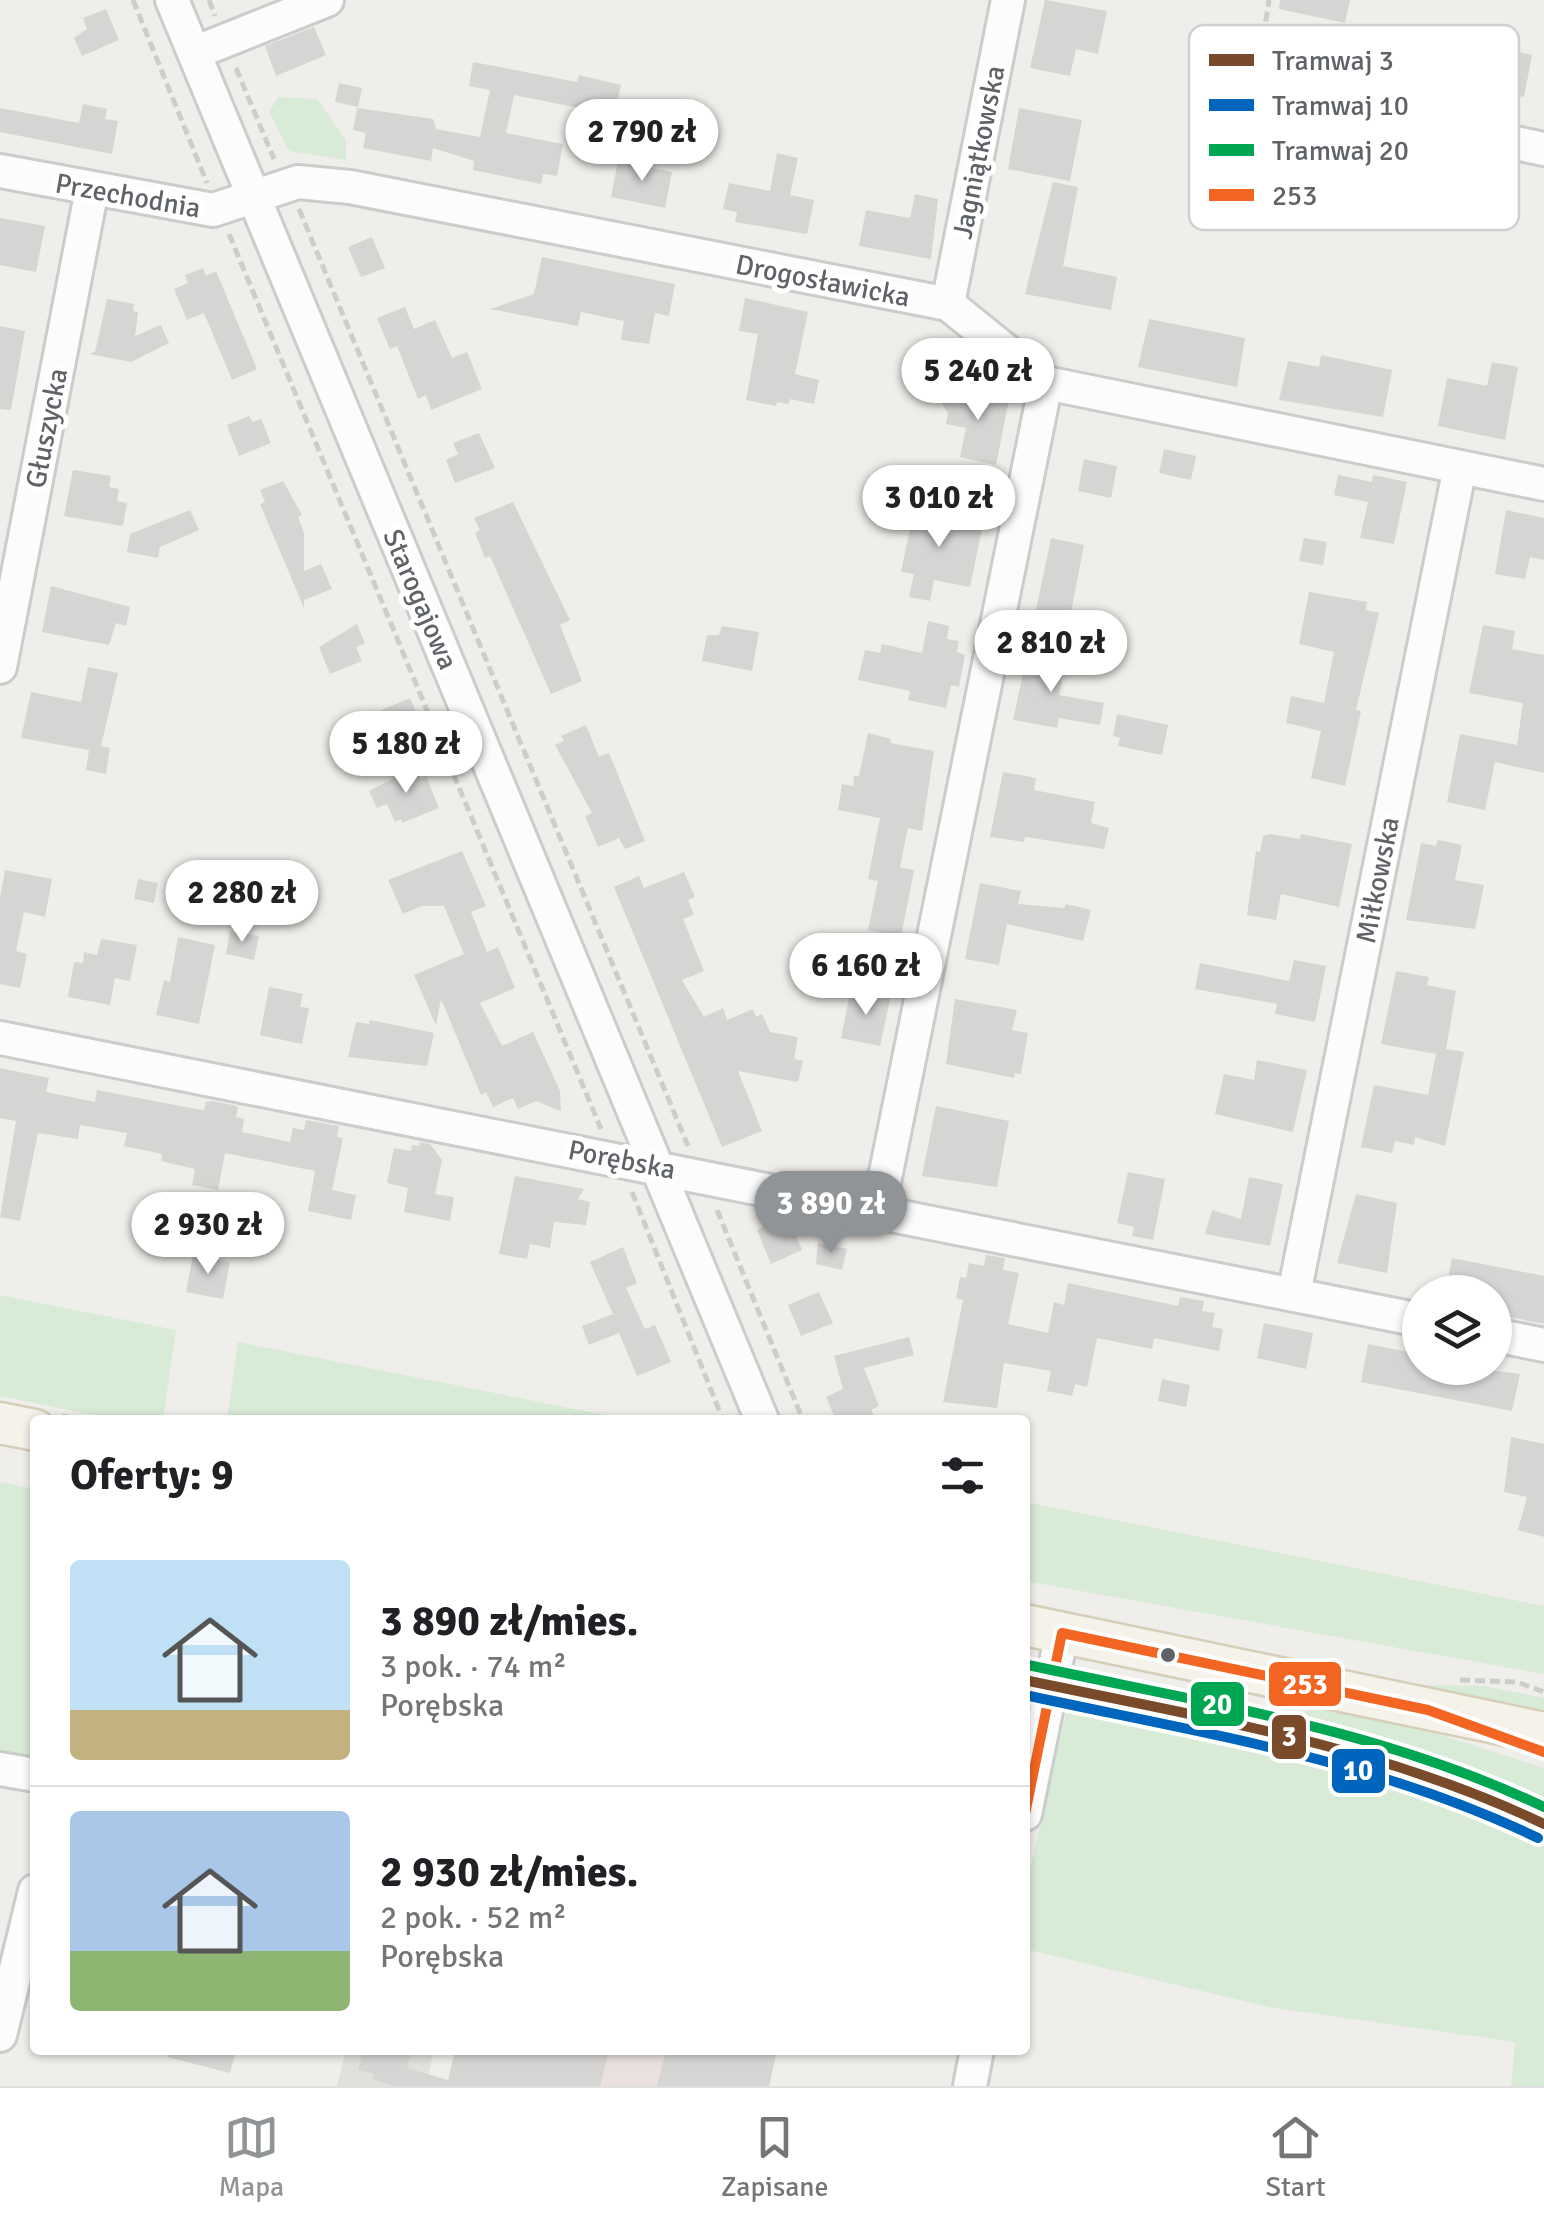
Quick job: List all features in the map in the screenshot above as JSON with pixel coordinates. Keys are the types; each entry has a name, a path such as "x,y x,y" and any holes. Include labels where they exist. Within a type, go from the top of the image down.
{"main road":[{"path":"0,1423 30,1429"},
{"path":"1043,1629 1544,1733"},
{"path":"1428,1710 1544,1752"}],"street":[{"name":"Starogajowa","path":"172,0 254,196 642,1174 760,1415"},
{"path":"194,53 327,0"},
{"name":"Jagniątkowska","path":"948,304 1008,0"},
{"path":"1519,145 1544,150"},
{"name":"Przechodnia","path":"0,171 213,210 254,196"},
{"name":"Drogosławicka","path":"254,196 298,182 350,186 948,304 1046,383 1544,484"},
{"name":"Głuszycka","path":"0,667 92,189"},
{"path":"878,1212 1046,383"},
{"name":"Miłkowska","path":"1294,1294 1460,466"},
{"name":"Porębska","path":"0,1038 642,1174 878,1212 1402,1316"},
{"path":"1512,1338 1544,1345"},
{"path":"1030,1763 1043,1629"},
{"path":"0,1768 30,1774"},
{"path":"0,2035 30,1912"},
{"path":"970,2086 976,2055"}],"path":[{"path":"133,0 209,186"},
{"path":"209,0 275,161"},
{"path":"1265,25 1269,0"},
{"path":"298,206 694,1158"},
{"path":"224,222 605,1140"},
{"path":"642,1174 721,1415"},
{"path":"714,1202 802,1415"},
{"path":"1516,1682 1544,1692"}],"shaded area":[{"path":"345,2055 433,2055 426,2086 337,2086"},
{"path":"521,2055 715,2055 708,2086 513,2086"}],"green space":[{"path":"278,97 317,99 346,140 346,160 289,151 269,112"},
{"path":"0,1295 176,1330 164,1415 93,1415 0,1396"},
{"path":"238,1342 605,1415 228,1415"},
{"path":"0,1482 30,1488 30,1766 0,1760"},
{"path":"1030,1503 1544,1606 1544,1674 1030,1582"},
{"path":"1418,1685 1484,1686 1544,1698 1544,1715"},
{"path":"1069,1700 1299,1745 1308,1700 1406,1724 1544,1768 1544,2086 1511,2086 1515,2042 1269,2007 1030,1950 1030,1870"}],"building":[{"path":"1045,0 1107,11 1098,54 1076,49 1070,76 1030,68"},
{"path":"1280,0 1350,0 1345,23 1279,9"},
{"path":"106,9 119,40 82,56 74,38 87,29 83,18"},
{"path":"314,27 326,55 276,76 265,46"},
{"path":"1519,52 1532,55 1524,97 1519,96"},
{"path":"473,62 577,82 579,75 621,85 614,115 514,95 506,133 563,144 557,176 543,174 541,184 473,170 474,161 433,148 431,161 363,148 366,133 353,130 357,108 433,119 436,129 480,137 490,90 469,86"},
{"path":"339,83 362,88 358,107 335,102"},
{"path":"83,104 107,109 105,119 118,121 112,154 0,132 0,108 79,123"},
{"path":"1019,108 1082,120 1070,181 1008,169"},
{"path":"777,153 798,158 790,195 814,200 807,234 735,222 737,212 723,209 729,183 770,191"},
{"path":"618,161 672,172 665,208 611,197"},
{"path":"1053,182 1078,187 1063,266 1117,277 1111,310 1025,294"},
{"path":"915,194 938,199 931,259 859,246 866,210 910,218"},
{"path":"0,218 45,226 36,272 0,265"},
{"path":"372,237 385,268 361,277 348,247"},
{"path":"542,257 675,284 669,316 655,313 649,344 621,340 624,321 581,312 578,326 490,309 534,294"},
{"path":"203,268 206,276 216,271 257,369 232,380 204,313 187,320 174,289 188,283 185,275"},
{"path":"745,298 808,312 795,374 819,380 814,404 790,399 789,404 777,402 776,406 746,400 758,334 739,331"},
{"path":"107,299 134,304 133,311 138,312 135,336 161,325 169,343 131,362 89,354 95,352"},
{"path":"405,307 414,329 435,320 452,358 467,352 482,389 431,410 426,395 418,399 397,346 390,349 377,318"},
{"path":"1149,319 1245,338 1237,387 1138,367"},
{"path":"0,326 25,331 11,410 0,409"},
{"path":"1321,355 1392,370 1383,417 1279,400 1288,361 1319,367"},
{"path":"1492,362 1518,367 1505,440 1438,426 1447,378 1487,386"},
{"path":"953,387 1009,399 996,465 960,457 966,428 946,424 948,413 942,404 951,397"},
{"path":"249,416 253,422 261,419 271,443 239,456 227,425"},
{"path":"479,433 495,468 455,483 446,460 458,454 453,443"},
{"path":"1164,449 1196,456 1191,480 1159,473"},
{"path":"1084,459 1117,466 1111,498 1078,491"},
{"path":"73,470 111,476 109,487 119,489 117,501 127,503 123,526 64,516"},
{"path":"1338,475 1372,482 1373,475 1407,482 1394,544 1360,538 1368,502 1334,495"},
{"path":"283,481 302,515 298,517 304,533 304,571 321,564 332,589 304,600 304,608 260,504 265,502 260,490"},
{"path":"916,499 938,503 936,514 983,524 970,587 934,580 930,601 909,597 914,574 901,572"},
{"path":"513,502 570,620 560,625 582,681 551,694 490,556 485,558 475,533 480,530 474,518"},
{"path":"190,510 199,530 160,547 158,558 127,552 130,534"},
{"path":"1506,510 1544,518 1544,560 1530,557 1525,579 1495,574"},
{"path":"1051,538 1084,545 1070,617 1036,610"},
{"path":"1304,538 1327,542 1323,565 1299,561"},
{"path":"51,586 130,607 126,626 116,623 109,645 42,632"},
{"path":"1309,592 1367,602 1366,610 1379,613 1356,710 1361,711 1345,786 1311,778 1321,731 1286,723 1291,696 1324,703 1334,652 1299,644"},
{"path":"928,621 949,626 947,639 959,641 957,652 965,655 959,687 951,685 946,708 908,700 910,691 858,680 865,650 880,653 882,644 922,653"},
{"path":"357,624 365,643 356,647 362,661 330,674 319,647"},
{"path":"1483,625 1515,631 1512,649 1544,655 1544,773 1495,762 1485,810 1447,802 1460,734 1517,745 1523,703 1469,693"},
{"path":"722,626 759,632 752,671 702,661 707,635 719,635"},
{"path":"1028,650 1066,657 1059,695 1104,703 1100,725 1059,718 1057,728 1013,720"},
{"path":"88,667 118,673 101,746 110,748 106,774 86,770 89,750 21,738 31,692 81,702"},
{"path":"410,698 423,728 389,743 377,712"},
{"path":"1117,714 1168,725 1162,755 1118,746 1120,738 1113,736"},
{"path":"586,725 599,757 609,753 645,841 625,849 619,838 598,847 585,816 592,813 555,745 564,741 561,736"},
{"path":"868,733 891,739 890,743 934,751 922,831 908,828 900,867 914,870 901,937 868,930 878,881 868,879 880,818 838,810 842,784 853,786 854,776 859,776"},
{"path":"416,767 421,779 426,776 439,808 402,823 401,819 395,822 387,804 377,808 369,791"},
{"path":"1003,772 1036,778 1034,790 1095,802 1091,823 1109,828 1104,849 1025,837 1024,842 990,837"},
{"path":"1301,834 1352,844 1339,907 1281,894 1276,920 1247,915 1256,851 1260,852 1263,836 1300,839"},
{"path":"1438,840 1462,845 1455,880 1484,885 1475,929 1406,920 1421,843 1436,846"},
{"path":"462,851 486,906 471,912 487,952 498,947 515,988 480,1003 502,1046 533,1032 560,1091 561,1111 536,1101 518,1109 513,1098 493,1107 486,1092 481,1095 441,999 436,1025 414,975 464,954 444,906 422,906 403,914 388,880"},
{"path":"5,870 52,879 45,917 24,912 16,951 27,954 20,988 0,984 0,897"},
{"path":"684,872 695,897 688,900 694,915 683,919 704,971 682,980 704,1017 723,1008 727,1020 753,1009 756,1017 762,1014 770,1032 798,1037 794,1059 803,1061 798,1082 738,1071 762,1131 722,1147 614,887 639,876 644,888"},
{"path":"138,879 158,883 154,903 134,899"},
{"path":"980,883 1021,891 1018,904 1064,908 1066,904 1091,910 1083,941 1007,924 999,965 965,959"},
{"path":"230,931 259,936 254,960 226,954"},
{"path":"178,937 215,945 199,1024 156,1015 164,980 170,982"},
{"path":"805,937 826,941 822,963 800,959"},
{"path":"101,939 137,945 130,981 115,978 110,1005 68,997 74,962 83,963 84,952 97,955"},
{"path":"1294,960 1326,966 1315,1022 1275,1014 1277,1004 1195,989 1200,963 1289,981"},
{"path":"1396,971 1429,977 1427,985 1456,991 1446,1049 1464,1052 1445,1146 1415,1137 1414,1145 1395,1141 1392,1153 1361,1147 1374,1085 1428,1095 1436,1054 1381,1044"},
{"path":"269,987 303,994 300,1007 309,1008 302,1044 260,1035"},
{"path":"868,990 891,995 880,1046 841,1038 850,993 867,996"},
{"path":"955,999 1017,1010 1012,1030 1028,1033 1021,1074 1015,1073 1014,1078 946,1064"},
{"path":"370,1020 434,1033 427,1066 348,1057 356,1022 369,1024"},
{"path":"1257,1060 1307,1070 1293,1132 1215,1114 1224,1074 1254,1080"},
{"path":"0,1068 49,1078 46,1092 95,1102 97,1090 204,1110 206,1102 233,1105 238,1107 236,1117 244,1119 242,1132 290,1142 293,1128 304,1130 306,1120 339,1126 337,1137 343,1138 332,1190 356,1195 351,1220 308,1211 315,1171 225,1153 218,1190 192,1185 195,1169 161,1161 162,1154 124,1146 127,1133 80,1125 78,1139 38,1133 20,1221 0,1217 16,1121 0,1118"},
{"path":"936,1106 1009,1121 997,1187 922,1176"},
{"path":"420,1142 430,1144 442,1160 435,1194 454,1197 450,1221 404,1212 408,1188 387,1183 394,1148 411,1151 412,1145 419,1146"},
{"path":"1128,1172 1165,1179 1153,1240 1132,1236 1134,1227 1117,1223"},
{"path":"515,1176 584,1189 578,1199 590,1202 586,1225 554,1222 550,1248 530,1244 527,1259 499,1254"},
{"path":"1249,1177 1283,1184 1270,1246 1205,1234 1212,1210 1241,1219"},
{"path":"1356,1194 1397,1203 1387,1273 1337,1263"},
{"path":"788,1216 802,1250 771,1264 757,1230"},
{"path":"818,1243 847,1249 842,1270 816,1264"},
{"path":"623,1247 637,1283 626,1288 645,1329 655,1325 671,1362 637,1376 619,1333 589,1345 582,1326 613,1314 590,1262"},
{"path":"193,1255 230,1262 223,1299 186,1292"},
{"path":"986,1255 1005,1258 1003,1270 1019,1273 1008,1324 1048,1333 1054,1302 1064,1305 1068,1283 1178,1306 1180,1297 1204,1301 1202,1311 1215,1313 1212,1327 1223,1329 1219,1351 1154,1338 1152,1349 1097,1338 1087,1387 1075,1384 1072,1396 1047,1391 1051,1371 1004,1363 997,1408 943,1402 963,1300 956,1298 960,1277 966,1278 969,1263 984,1266"},
{"path":"1452,1258 1544,1276 1544,1324 1512,1317 1512,1275 1449,1275"},
{"path":"819,1292 833,1323 801,1336 788,1305"},
{"path":"1264,1323 1313,1333 1306,1369 1257,1358"},
{"path":"909,1337 914,1355 864,1368 879,1406 871,1410 874,1415 834,1415 826,1397 843,1389 834,1356"},
{"path":"1368,1344 1402,1351 1402,1385 1512,1385 1512,1373 1520,1374 1512,1411 1361,1382"},
{"path":"1162,1379 1190,1385 1186,1407 1158,1401"},
{"path":"1511,1437 1544,1444 1544,1537 1518,1530 1527,1497 1504,1492"},
{"path":"167,2055 235,2055 230,2073"},
{"path":"362,2055 410,2055 407,2068 448,2080 454,2055 608,2055 600,2086 395,2086 373,2080 374,2074 358,2070"},
{"path":"665,2055 776,2055 769,2086 657,2086"}],"tram line":[{"name":"20","path":"1030,1665 1355,1738 1419,1757 1544,1807"},
{"name":"3","path":"1030,1681 1224,1721 1354,1754 1482,1797 1544,1824"},
{"name":"10","path":"1030,1696 1350,1768 1476,1811 1538,1838"}],"transit line":[{"name":"253","path":"1062,1633 1428,1710 1544,1752"},
{"name":"253","path":"1030,1790 1062,1633"}]}
